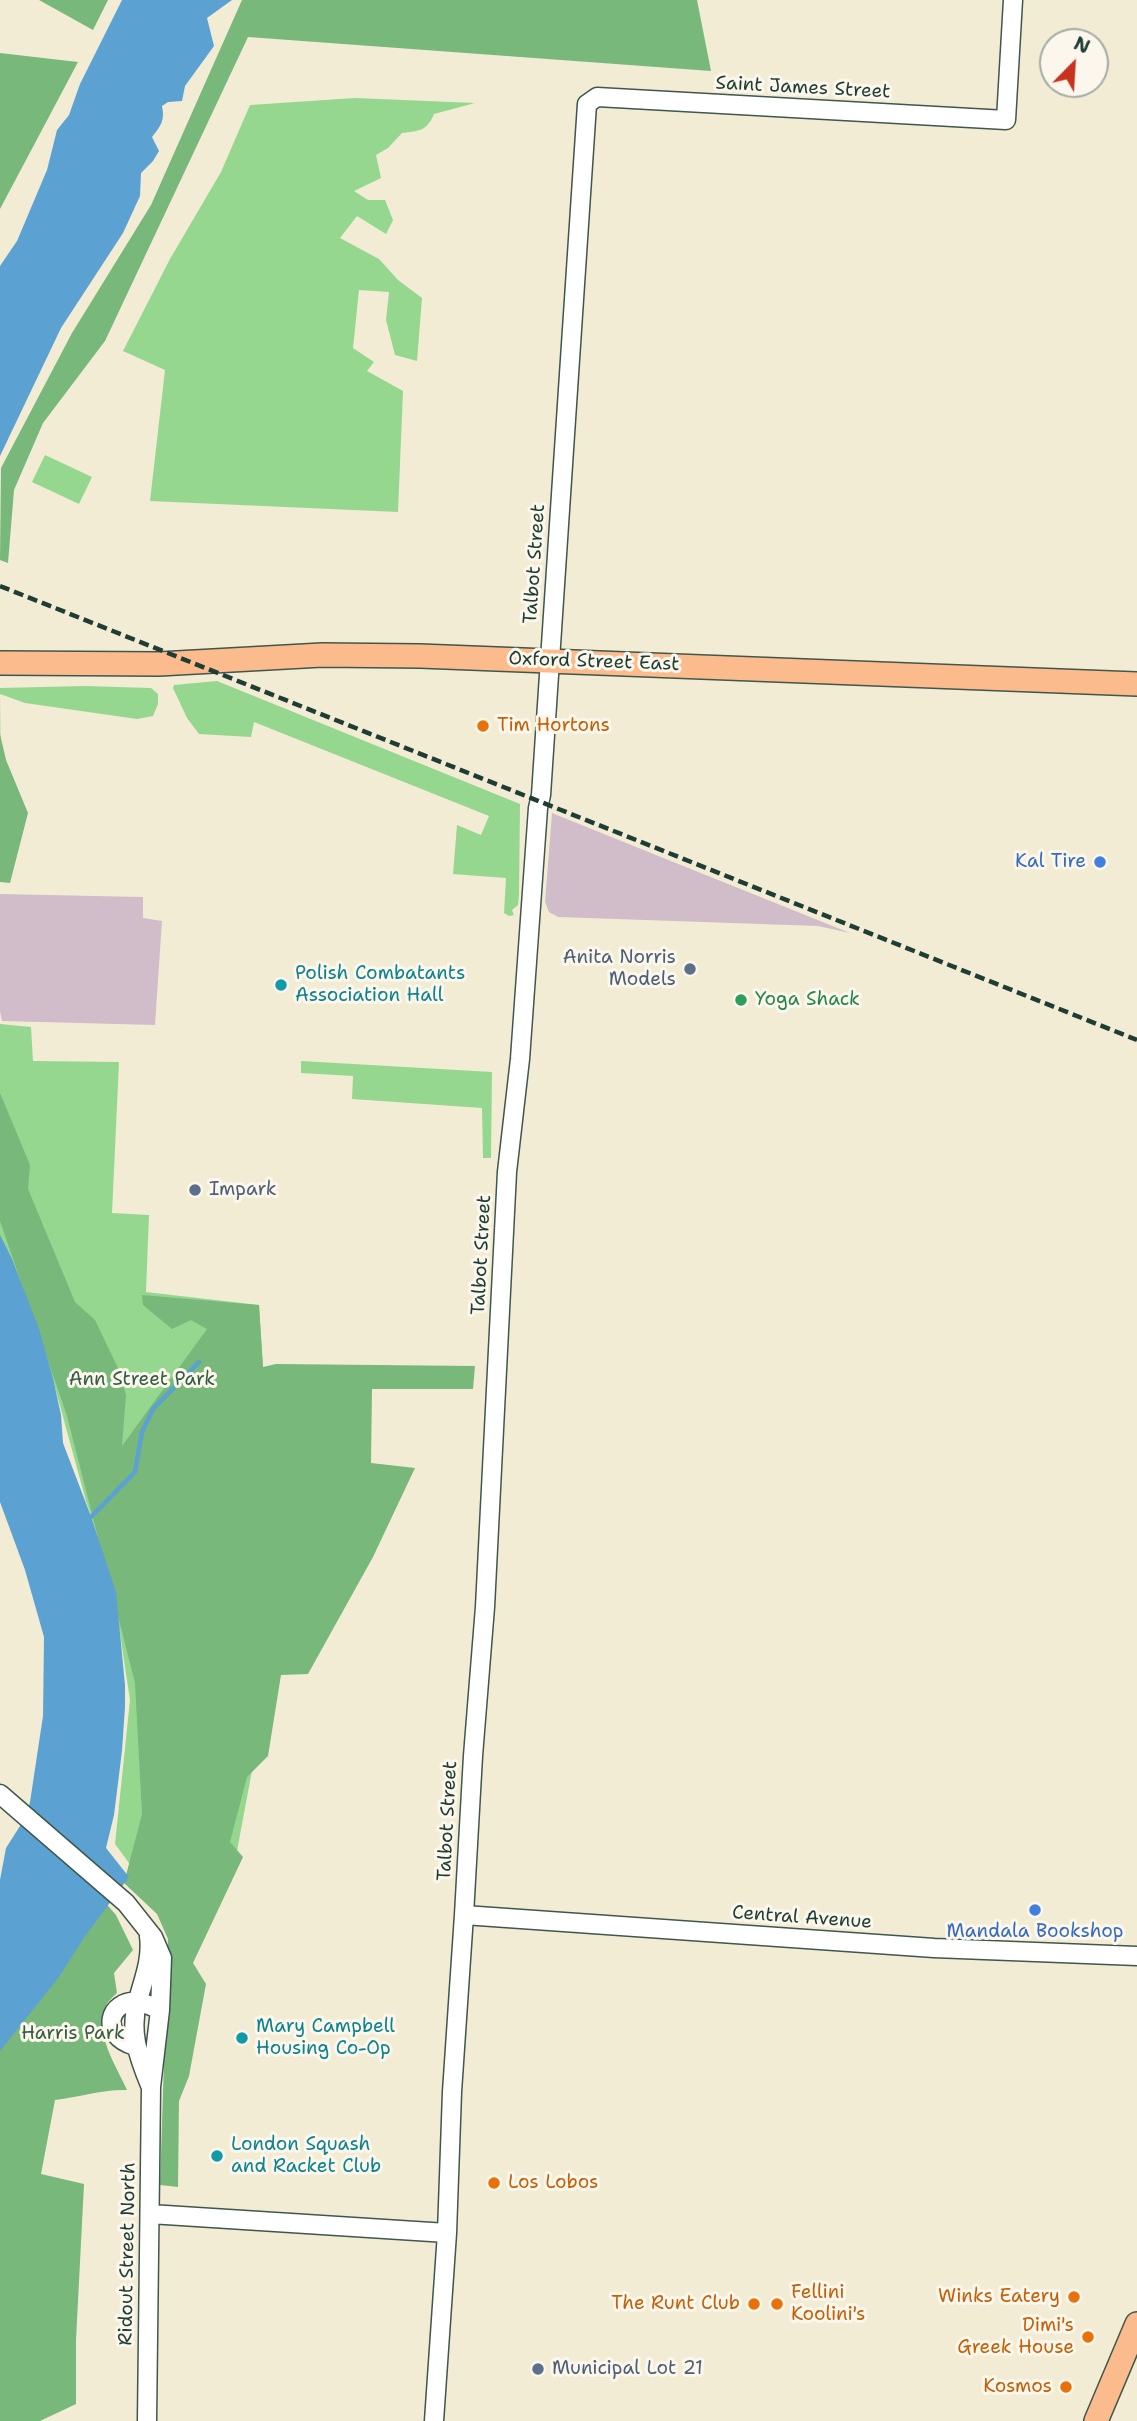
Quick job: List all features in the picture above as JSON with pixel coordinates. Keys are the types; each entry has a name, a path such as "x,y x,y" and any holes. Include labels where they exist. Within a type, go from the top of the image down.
{"main road":[{"name":"Oxford Street East","path":"0,663 159,664 321,655 550,660 1137,684"},
{"path":"1096,2421 1137,2324"}],"street":[{"name":"Saint James Street","path":"597,97 1006,120 1013,0"},
{"name":"Talbot Street","path":"434,2421 447,2233 452,2092 472,1756 485,1607 507,1172 520,1059 550,660 587,104 597,97"},
{"name":"Ridout Street North","path":"0,1794 126,1903 158,1945 162,1958 160,2010 151,2087 147,2421"},
{"name":"Central Avenue","path":"464,1915 945,1948 1137,1956"},
{"path":"149,1932 150,1956 137,2002 160,2010"},
{"name":"Ridout Street North","path":"137,2002 129,2002 117,2009 112,2023 113,2031 119,2039 135,2046 151,2087"},
{"path":"150,2214 447,2233"}],"shaded area":[{"path":"552,813 850,933 818,926 558,917 549,912 545,902"},
{"path":"0,894 143,897 143,918 162,921 155,1025 2,1021"}],"green space":[{"path":"39,0 108,0 93,30"},
{"path":"242,0 697,0 711,71 248,37 105,341 43,423 14,490 8,563 0,560 1,468 72,333 151,205"},
{"path":"0,53 78,62 0,209"},
{"path":"355,98 475,103 434,114 425,127 418,131 402,133 388,148 376,155 381,178 354,191 368,200 385,200 393,220 386,234 357,216 340,238 379,259 398,280 422,298 417,361 395,355 386,320 389,292 359,290 353,348 374,362 367,371 403,391 398,512 150,501 165,370 123,351 170,259 221,172 250,105"},
{"path":"45,455 92,477 79,504 32,482"},
{"path":"217,681 520,804 519,896 518,905 512,910 514,915 504,913 506,878 453,874 457,825 481,835 489,816 254,722 251,737 199,734 187,718 174,685"},
{"path":"0,688 151,688 158,694 158,704 153,716 137,719 25,703 0,694"},
{"path":"0,694 2,881 0,881"},
{"path":"0,734 6,760 28,813 10,883 0,882"},
{"name":"Ann Street Park","path":"0,1024 31,1027 33,1061 119,1062 112,1213 149,1215 146,1292 259,1305 263,1368 298,1524 231,1883 137,1874 115,1844 130,1700 111,1575 86,1501 39,1329 0,1238"},
{"path":"301,1061 492,1072 491,1158 483,1158 482,1108 352,1099 353,1076 301,1073"},
{"name":"Ann Street Park","path":"0,1093 30,1165 28,1189 75,1302 95,1320 118,1368 126,1395 122,1446 207,1329 191,1320 172,1329 143,1305 142,1295 259,1305 263,1367 276,1364 475,1366 473,1389 372,1389 371,1463 415,1468 373,1557 308,1674 281,1675 268,1756 247,1777 230,1842 243,1857 193,1963 206,1984 189,2076 179,2101 178,2187 160,2185 168,1939 157,1914 124,1883 142,1814 135,1683 67,1416 0,1221"},
{"name":"Harris Park","path":"102,1899 116,1915 133,1950 114,1973 117,1993 107,2004 102,2027 108,2049 127,2090 55,2100 41,2174 84,2184 76,2340 76,2404 40,2421 0,2421 0,2046"}],"water":[{"path":"122,0 232,0 207,18 214,46 185,86 182,101 168,102 162,106 162,123 152,137 159,151 141,173 140,196 123,233 61,328 0,456 0,266 17,241 47,170 57,130 69,115 80,84"},
{"path":"0,1235 39,1329 61,1415 63,1443 116,1592 125,1707 114,1815 106,1848 129,1877 83,1939 59,1977 0,2051 0,1880 6,1848 27,1815 30,1802 43,1716 44,1637 25,1570 0,1502"}],"waterway":[{"path":"88,1520 135,1472 142,1432 153,1409 199,1362"}],"railway":[{"path":"0,586 1137,1040"}],"place":[{"name":"Tim Hortons","path":"483,726"},
{"name":"Kal Tire","path":"1100,862"},
{"name":"Anita Norris Models","path":"690,969"},
{"name":"Polish Combatants Association Hall","path":"281,985"},
{"name":"Yoga Shack","path":"741,1000"},
{"name":"Impark","path":"195,1190"},
{"name":"Mandala Bookshop","path":"1035,1910"},
{"name":"Mary Campbell Housing Co-Op","path":"242,2038"},
{"name":"London Squash and Racket Club","path":"217,2156"},
{"name":"Los Lobos","path":"494,2183"},
{"name":"Winks Eatery","path":"1074,2297"},
{"name":"The Runt Club","path":"754,2304"},
{"name":"Fellini Koolini's","path":"777,2304"},
{"name":"Dimi's Greek House","path":"1088,2337"},
{"name":"Municipal Lot 21","path":"538,2369"},
{"name":"Kosmos","path":"1066,2387"}]}
